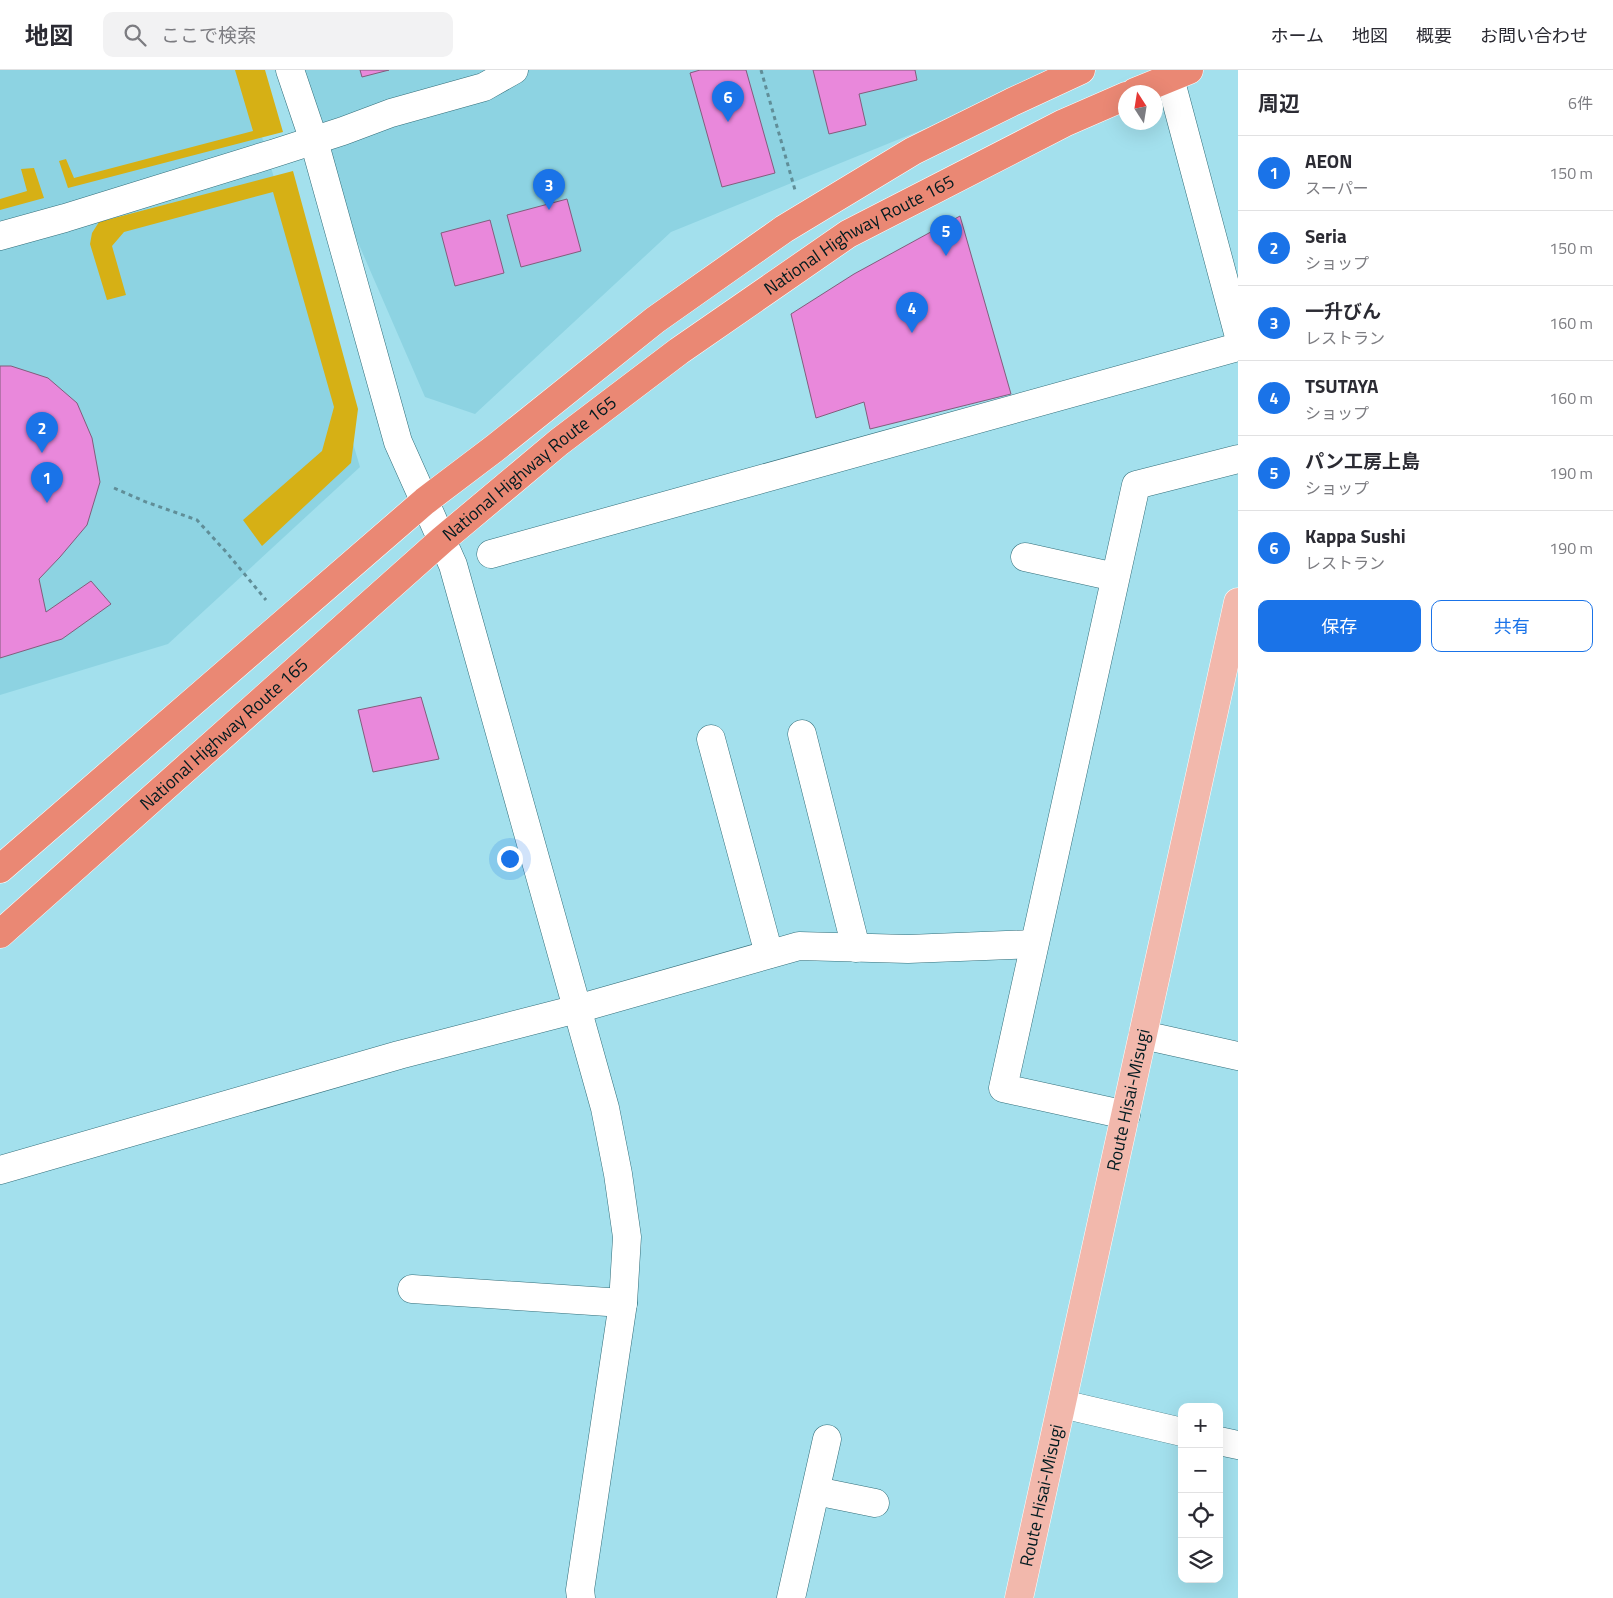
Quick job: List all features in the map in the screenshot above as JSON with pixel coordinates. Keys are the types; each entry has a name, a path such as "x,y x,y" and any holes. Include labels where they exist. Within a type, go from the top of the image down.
{"highway":[{"path":"0,869 424,502 495,448 655,320 784,229 913,152 1012,102 1081,70"},
{"path":"1152,85 1180,74"},
{"name":"National Highway Route 165","path":"0,934 442,540 559,442 671,357 848,234 1064,122 1118,99"},
{"path":"0,860 105,778"}],"main road":[{"name":"Route Hisai-Misugi","path":"1019,1598 1238,602"}],"street":[{"path":"290,70 314,141 398,442 453,564 604,1108 618,1174 627,1237 623,1303 580,1590 581,1598"},
{"path":"0,236 75,215 314,141 391,113 484,86 514,70"},
{"path":"1180,74 1238,333"},
{"path":"491,554 1238,347"},
{"path":"1126,1115 1003,1088 1136,485 1238,459"},
{"path":"1025,557 1115,577"},
{"path":"802,734 856,948"},
{"path":"711,739 769,954"},
{"path":"0,1170 399,1055 577,1009 799,946 908,948 1034,944"},
{"path":"1143,1035 1238,1056"},
{"path":"412,1289 623,1303"},
{"path":"1062,1404 1178,1431"},
{"path":"792,1598 827,1439"},
{"path":"1223,1442 1238,1445"},
{"path":"816,1491 875,1503"}],"path":[{"path":"761,70 796,193"},
{"path":"114,488 146,502 197,520 266,600"}],"shaded area":[{"path":"0,70 242,70 360,467 168,644 0,695"},
{"path":"235,70 265,70 283,132 68,188 59,161 66,159 74,178 253,131"},
{"path":"290,70 1069,70 671,232 475,414 425,397 314,141"},
{"path":"34,168 44,198 0,210 0,199 27,191 21,169"},
{"path":"293,171 358,409 351,463 262,546 243,520 322,451 334,407 273,192 124,232 112,246 126,295 107,300 90,244 92,233 99,222"}],"building":[{"path":"360,70 389,70 362,77"},
{"path":"700,70 746,70 775,173 722,187 690,73"},
{"path":"813,70 915,70 917,80 859,94 866,125 829,134"},
{"path":"567,199 581,251 521,267 507,215"},
{"path":"960,216 1011,394 870,429 864,402 816,418 791,314 854,274"},
{"path":"490,220 504,273 455,286 441,233"},
{"path":"0,366 11,366 48,378 77,403 92,438 100,482 87,525 39,579 46,612 91,581 111,604 62,639 0,658"},
{"path":"421,697 439,759 373,772 358,710"}],"place":[{"name":"Kappa Sushi","path":"728,122"},
{"name":"一升びん","path":"549,210"},
{"name":"パン工房上島","path":"946,256"},
{"name":"TSUTAYA","path":"912,333"},
{"name":"Seria","path":"42,453"},
{"name":"AEON","path":"47,503"}]}
